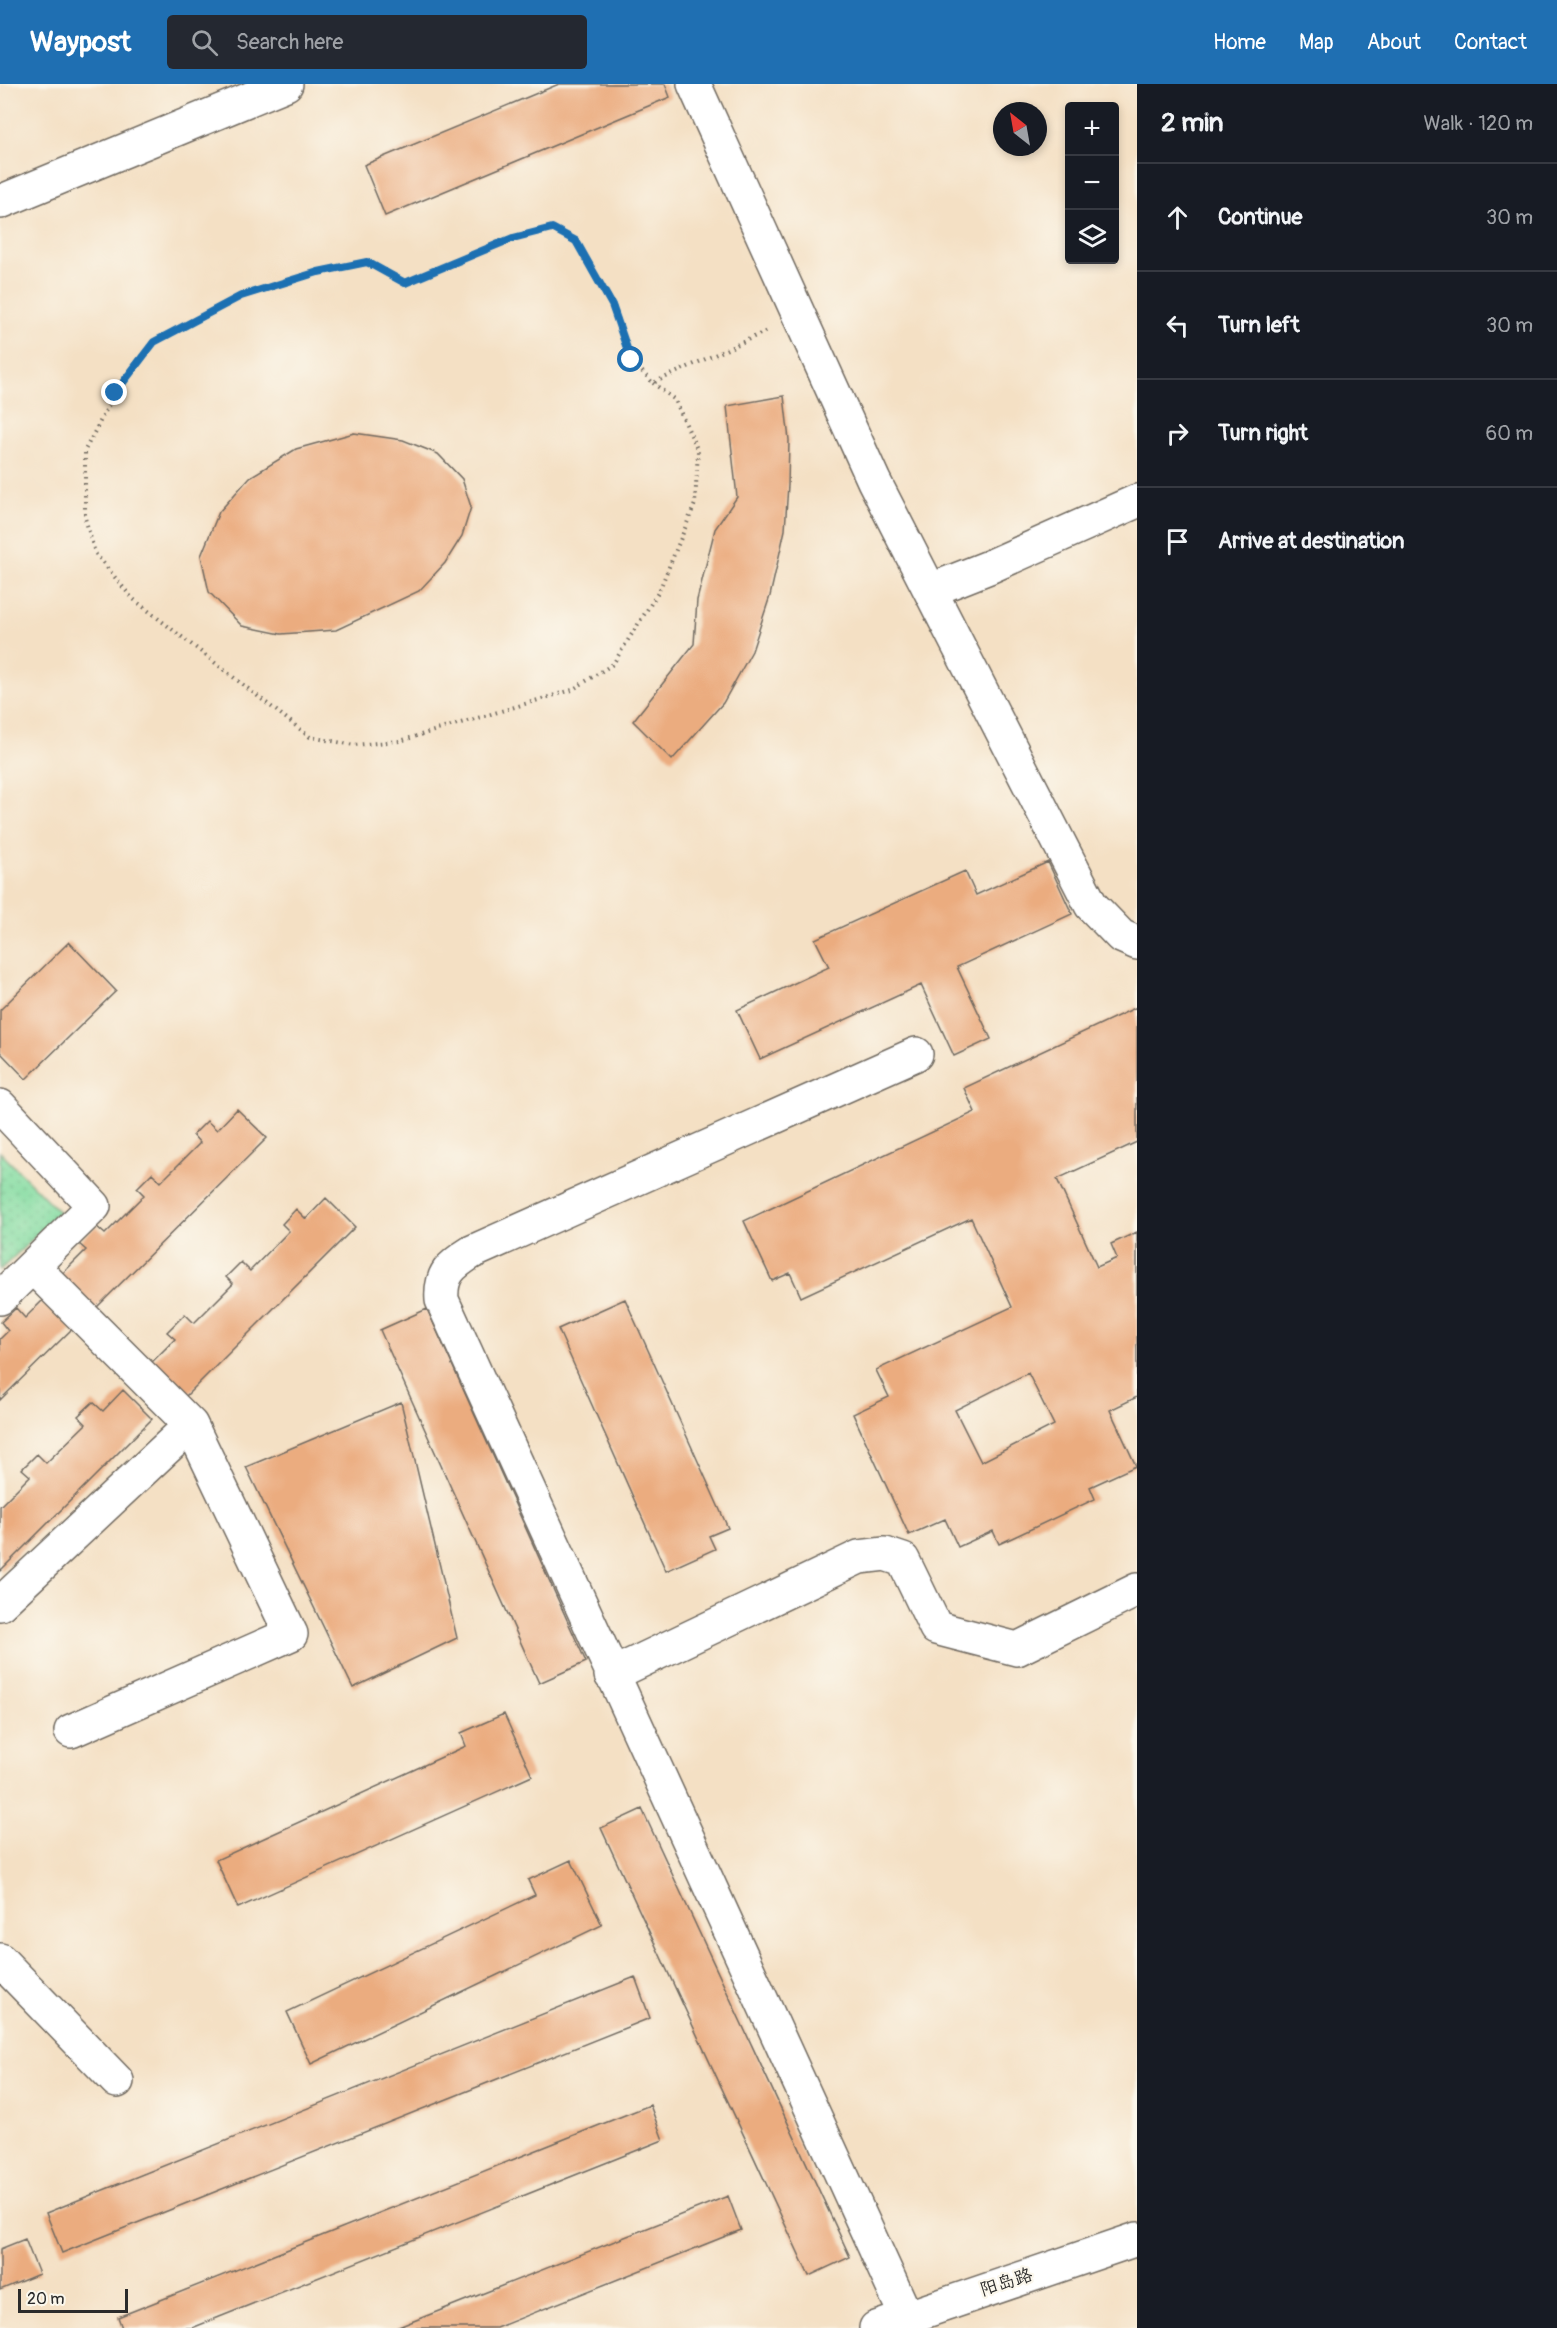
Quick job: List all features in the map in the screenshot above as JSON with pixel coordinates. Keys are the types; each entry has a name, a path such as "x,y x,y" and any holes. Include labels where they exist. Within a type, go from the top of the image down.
{"main road":[{"path":"0,202 286,84"},
{"path":"694,84 874,481 1091,905 1122,936 1137,944"},
{"path":"931,590 989,567 1137,501"},
{"path":"906,2316 611,1675 442,1300 441,1283 454,1263 472,1252 916,1053"},
{"path":"0,1106 94,1206 0,1298"},
{"path":"33,1267 191,1425 291,1634 71,1731"},
{"path":"0,1605 191,1425"},
{"path":"611,1675 859,1557 885,1554 903,1560 936,1628 1017,1649 1137,1590"},
{"path":"0,1960 117,2081"},
{"name":"阳岛路","path":"876,2328 1137,2239"}],"path":[{"path":"552,228 576,241 612,305 631,360 653,383 675,400 698,450 695,504 659,591 613,664 572,690 400,741 354,745 310,737 132,598 95,553 85,518 85,450 115,393 154,342 241,296 318,272 367,262 405,283 513,238 552,228"},
{"path":"653,383 799,316"}],"green space":[{"path":"0,1152 60,1213 0,1270"}],"building":[{"path":"559,84 665,84 670,97 385,216 364,165"},
{"path":"784,396 789,440 785,530 770,596 752,651 723,703 672,760 633,721 694,644 697,600 715,529 737,497 727,406"},
{"path":"354,433 403,440 438,454 462,479 471,507 462,536 445,563 419,591 336,630 281,634 242,626 209,592 201,556 219,512 250,477 296,449"},
{"path":"1048,862 1072,914 957,967 991,1039 954,1056 921,985 760,1059 737,1010 829,967 815,939 965,871 976,895"},
{"path":"69,942 116,991 26,1079 0,1052 0,1010"},
{"path":"1137,1007 1137,1142 1057,1179 1097,1267 1117,1258 1111,1244 1137,1232 1137,1397 1110,1410 1136,1466 1090,1487 1095,1499 999,1544 993,1531 958,1547 945,1519 909,1535 853,1414 889,1397 876,1370 1012,1307 971,1218 801,1297 790,1273 772,1281 744,1221 975,1112 964,1088","holes":["1028,1373 1054,1425 981,1462 955,1410"]},
{"path":"237,1109 267,1138 93,1311 59,1277 86,1250 78,1243 96,1226 105,1234 144,1195 137,1188 152,1173 161,1182 200,1143 193,1135 207,1121 217,1130"},
{"path":"326,1198 355,1227 182,1400 148,1366 175,1339 167,1332 185,1314 194,1323 233,1284 226,1277 241,1262 250,1271 289,1231 282,1224 296,1209 306,1219"},
{"path":"46,1297 75,1326 0,1400 0,1339 8,1331 1,1322 16,1308 25,1318"},
{"path":"625,1299 728,1528 709,1536 715,1549 666,1571 558,1329"},
{"path":"427,1309 586,1662 539,1683 380,1330"},
{"path":"123,1390 152,1419 0,1571 0,1506 30,1476 22,1469 37,1454 46,1463 86,1424 78,1416 93,1402 103,1411"},
{"path":"401,1402 457,1638 353,1688 246,1467"},
{"path":"504,1714 532,1776 238,1908 216,1860 466,1746 461,1733"},
{"path":"642,1809 850,2257 809,2276 601,1828"},
{"path":"571,1860 602,1925 311,2064 287,2012 535,1895 528,1880"},
{"path":"635,1977 650,2018 62,2253 46,2213"},
{"path":"650,2105 663,2140 192,2328 122,2328 118,2317"},
{"path":"728,2196 741,2230 496,2328 396,2328"},
{"path":"25,2239 39,2274 0,2290 0,2249"}],"route":[{"path":"115,393 154,342 241,296 318,272 367,262 405,283 513,238 552,228 576,241 612,305 631,360"}]}
